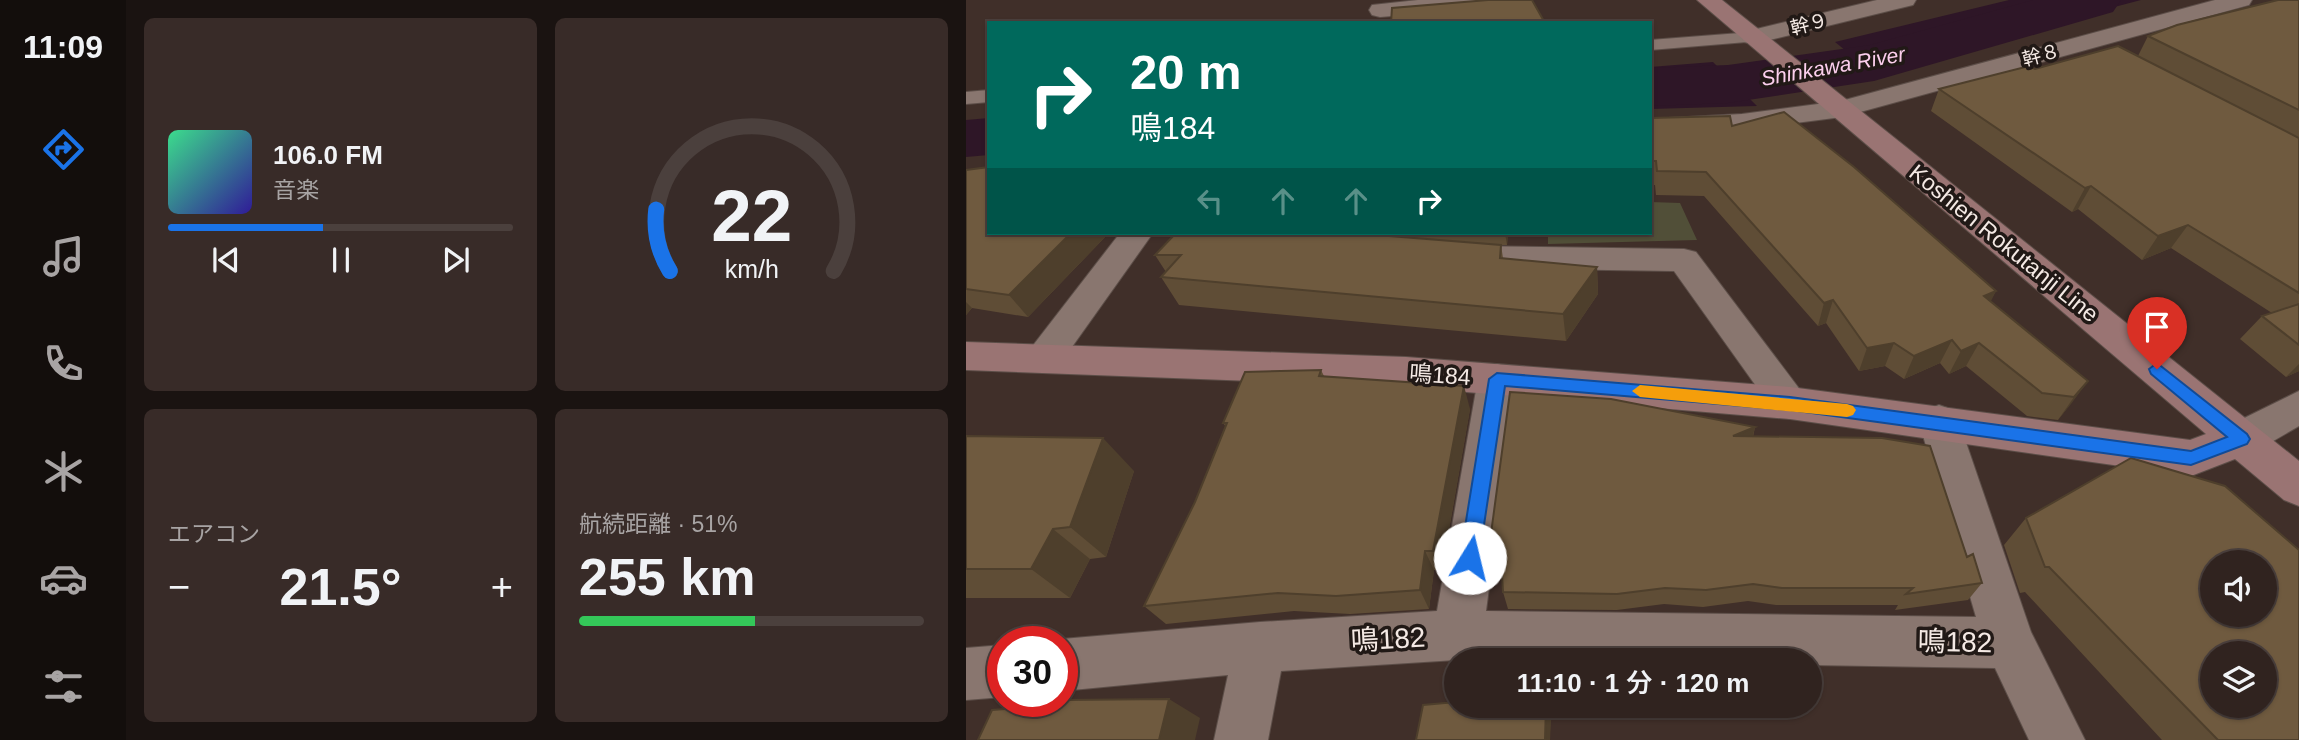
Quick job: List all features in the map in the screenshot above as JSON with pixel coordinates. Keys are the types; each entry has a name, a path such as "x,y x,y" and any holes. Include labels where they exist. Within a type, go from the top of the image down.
{"street":[{"path":"1380,11 1500,0"},
{"name":"Koshien Rokutanji Line","path":"1708,0 2299,486"},
{"name":"幹９","path":"1761,44 1905,0"},
{"name":"幹８","path":"1652,127 1742,122 2084,43 2241,0"},
{"path":"2084,43 2120,62"},
{"path":"1044,358 1136,235"},
{"path":"1441,254 1496,259 1684,260 1790,403"},
{"name":"鳴184","path":"966,356 1392,372 1790,403 2191,458 2241,439"},
{"path":"1458,635 1497,379"},
{"path":"2241,439 2299,407"},
{"path":"1939,422 2010,643 2058,740"},
{"name":"鳴182","path":"1078,664 1260,647 1458,635 2010,643"},
{"path":"1241,740 1260,647"},
{"path":"966,674 987,672"}],"lane":[{"path":"1652,45 1761,44"},
{"path":"966,98 987,96"}],"shaded area":[{"path":"2009,0 2141,0 1871,71 1835,42"},
{"path":"1713,62 1757,106 1652,109 1652,67"},
{"path":"987,118 987,155 966,157 966,120"},
{"path":"1652,202 1680,203 1697,240 1548,244 1548,235 1652,235"}],"building":[{"path":"1488,0 1532,0 1544,21 1391,21 1392,8"},
{"path":"2278,0 2299,0 2299,110 2148,36 2177,25"},
{"path":"2118,46 2299,138 2299,293 2188,225 2158,236 2091,186 2085,188 1939,89 2029,66 2035,69"},
{"path":"1784,112 1854,167 1996,291 1984,296 2088,381 2074,397 2042,393 1979,343 1961,351 1952,340 1914,356 1894,343 1867,348 1833,300 1824,303 1706,172 1657,171 1656,161 1652,161 1652,118 1730,116 1732,126"},
{"path":"987,167 987,235 1069,235 1009,295 966,289 966,170"},
{"path":"1174,235 1377,235 1501,245 1500,258 1597,267 1563,314 1161,277 1181,255 1155,255"},
{"path":"2299,304 2299,345 2262,316"},
{"path":"1321,370 1319,376 1464,386 1433,551 1425,551 1420,590 1336,596 1278,593 1144,606 1195,502 1227,423 1223,423 1245,372"},
{"path":"1510,392 1611,399 1755,427 1733,436 1882,438 1930,446 1967,557 1973,554 1982,583 1906,594 1913,588 1782,588 1753,584 1706,590 1665,588 1617,594 1503,592 1501,556 1488,556"},
{"path":"966,436 1103,438 1070,527 1053,529 1031,569 966,569"},
{"path":"2131,458 2225,486 2299,550 2299,740 2218,740 2049,567 2045,567 2026,518"},
{"path":"1169,699 1159,740 978,740 989,717 1078,717 1078,700"},
{"path":"1444,703 1444,718 1546,718 1545,740 1416,740 1423,705"}],"waterway":[{"name":"Shinkawa River","path":"1652,87 1728,84 1874,63 2094,0"}],"slow traffic":[{"path":"1640,391 1847,410"}],"route":[{"path":"1470,558 1497,379 1790,403 2191,458 2241,439 2157,369"}]}
